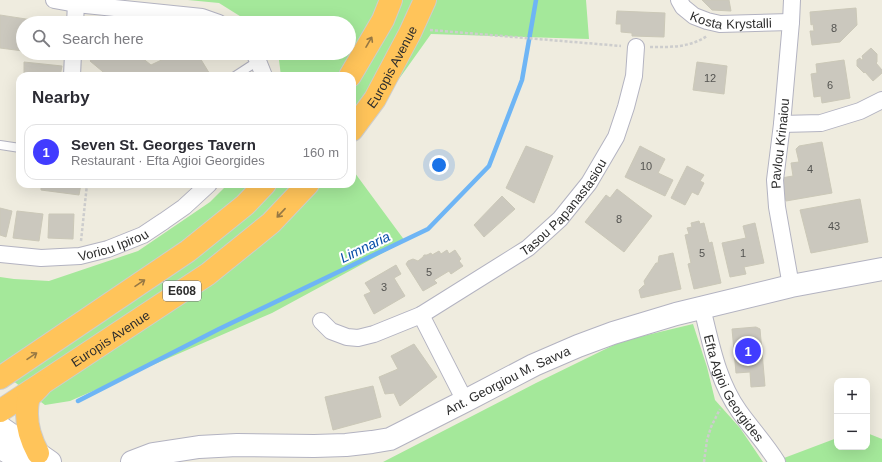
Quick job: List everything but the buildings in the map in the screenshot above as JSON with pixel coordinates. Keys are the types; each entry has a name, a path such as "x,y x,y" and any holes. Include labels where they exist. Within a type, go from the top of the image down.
{"highway":[{"path":"352,72 382,20 391,0"},
{"name":"Europis Avenue","path":"356,125 376,99 425,0"},
{"name":"E608","path":"0,378 188,251 245,205 261,188"},
{"name":"Europis Avenue","path":"0,411 208,274 271,223 304,188"},
{"path":"37,459 29,433 27,407 30,397 44,382"}],"main road":[{"name":"Ant. Georgiou M. Savva","path":"132,462 153,454 198,447 237,445 346,445 390,438 466,401 534,365 613,333 702,308 791,286 882,269"},
{"path":"0,427 37,459"},
{"path":"0,447 37,459"}],"street":[{"path":"54,0 76,4 192,16"},
{"name":"Kosta Krystalli","path":"678,0 683,7 694,16 720,24 792,22"},
{"name":"Pavlou Krinaiou","path":"791,286 777,207 775,180 792,22 792,0"},
{"path":"75,16 76,4"},
{"name":"Tasou Papanastasiou","path":"321,321 332,331 347,337 358,338 374,334 421,315 528,248 560,220 589,183 616,137 634,76 636,47"},
{"path":"72,72 73,60"},
{"path":"257,60 262,72"},
{"path":"782,124 821,123 860,111 882,100"},
{"name":"Voriou Ipirou","path":"0,254 41,258 80,256 108,249 144,235 184,207 205,188"},
{"name":"Efta Agioi Georgides","path":"702,308 719,372 728,392 738,410 777,462"},
{"path":"421,315 466,401"}],"lane":[{"path":"239,72 253,60"},
{"path":"0,145 16,147"}],"path":[{"path":"442,31 636,47 677,47 701,40 709,35 720,24"},
{"path":"80,256 87,188"},
{"path":"704,462 711,427 728,392"}],"green space":[{"path":"188,0 586,0 589,39 431,34 356,139 356,72 280,72 279,60 356,60 356,16 240,16 219,3"},
{"path":"356,174 405,241 272,313 70,401 45,405 0,371 0,277 49,281 138,251 210,202 224,188 356,188"},
{"path":"693,324 707,367 715,400 740,428 763,462 383,462 536,383 622,341"},
{"path":"870,434 882,439 882,462 786,462 784,458 834,439 834,450 870,450"}],"waterway":[{"name":"Limnaria","path":"78,401 219,329 428,229 489,166 522,80 536,0"}],"place":[{"name":"Seven St. Georges Tavern","path":"748,351"}]}
